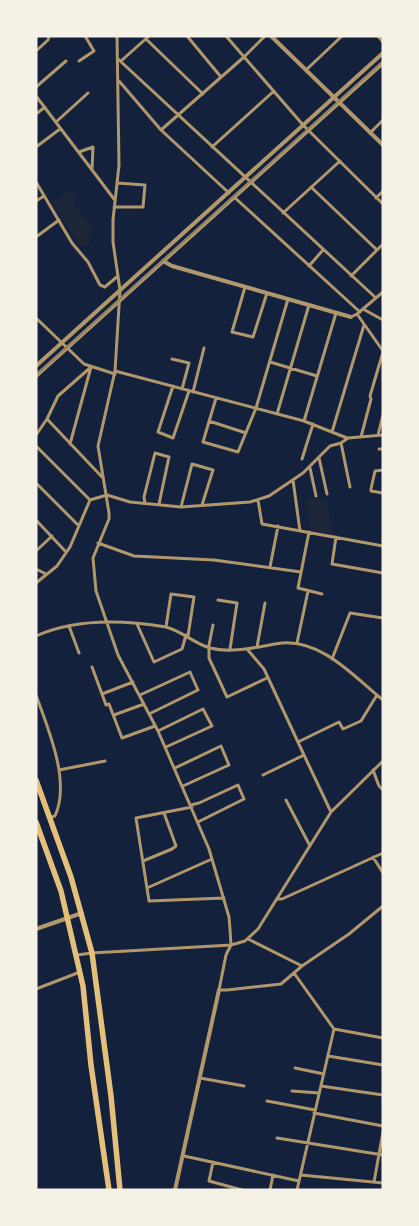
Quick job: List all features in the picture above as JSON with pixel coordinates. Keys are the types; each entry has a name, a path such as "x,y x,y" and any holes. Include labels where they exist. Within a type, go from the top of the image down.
{"highway":[{"path":"36,780 82,913 92,953 111,1096 120,1190"},
{"path":"36,822 56,876 77,955 109,1190"}],"street":[{"path":"36,51 48,40 49,36"},
{"path":"79,61 94,52 85,36"},
{"path":"117,36 119,60 119,165 114,207 113,242 120,301 115,372 98,441 103,477 108,495 109,519 93,558 94,580 118,655 166,747 192,806 212,859 229,917 231,945 226,955 184,1156 175,1190"},
{"path":"187,36 222,77"},
{"path":"226,36 303,125 383,204"},
{"path":"161,130 222,77 265,36"},
{"path":"271,36 383,145"},
{"path":"378,36 383,42"},
{"path":"305,70 339,37"},
{"path":"119,60 147,38 203,94"},
{"path":"36,366 383,53"},
{"path":"119,60 376,298"},
{"path":"36,87 66,61"},
{"path":"36,376 383,63"},
{"path":"119,81 161,130 229,193"},
{"path":"212,146 274,91"},
{"path":"56,122 88,93"},
{"path":"36,96 115,199"},
{"path":"36,114 45,107"},
{"path":"370,133 383,120"},
{"path":"36,147 60,129"},
{"path":"78,152 93,147 92,171"},
{"path":"283,213 340,162"},
{"path":"36,182 72,243 88,262 100,285 104,287 118,276"},
{"path":"114,207 143,207 145,185 117,183"},
{"path":"312,187 377,250"},
{"path":"376,198 383,191"},
{"path":"36,201 44,196"},
{"path":"234,197 360,312 383,320"},
{"path":"36,237 59,220"},
{"path":"351,276 383,244"},
{"path":"308,266 323,250"},
{"path":"163,261 172,266 351,317 360,312 383,292"},
{"path":"245,287 232,332 253,337 267,293"},
{"path":"216,398 203,442 238,452 256,408 288,299"},
{"path":"277,414 309,305"},
{"path":"360,312 364,325 383,352 370,396 371,399 361,437"},
{"path":"304,421 336,313"},
{"path":"37,321 84,364 91,367 173,386 304,421 348,438 383,435"},
{"path":"332,432 364,325"},
{"path":"173,386 158,432 173,438 191,391 204,348"},
{"path":"172,358 189,363 182,389"},
{"path":"270,362 317,376"},
{"path":"36,435 47,419 58,396 91,367"},
{"path":"70,444 91,367"},
{"path":"378,435 383,415"},
{"path":"47,419 103,477"},
{"path":"209,421 246,433"},
{"path":"302,460 313,424"},
{"path":"36,583 57,566 66,552 90,500 108,495 130,502 181,507 238,504 258,500 269,496 293,480 310,467 330,446 341,443 348,438"},
{"path":"341,443 350,487"},
{"path":"36,446 90,500"},
{"path":"145,503 144,497 155,453 169,457 159,504"},
{"path":"319,458 327,494"},
{"path":"181,507 192,464 213,470 202,505"},
{"path":"310,467 316,496"},
{"path":"383,470 375,471 371,489 383,493"},
{"path":"293,480 300,531"},
{"path":"36,483 78,525"},
{"path":"258,500 262,524 383,546"},
{"path":"36,520 66,552"},
{"path":"270,567 278,526"},
{"path":"309,532 298,588 322,594"},
{"path":"36,551 52,536"},
{"path":"336,537 332,564 383,573"},
{"path":"98,543 134,556 214,560 301,572"},
{"path":"36,569 46,574"},
{"path":"297,644 308,591"},
{"path":"137,624 154,662 182,649 187,636 194,597 171,594 166,626"},
{"path":"218,600 237,603 230,649"},
{"path":"257,647 265,603"},
{"path":"332,659 350,613 383,618"},
{"path":"36,636 69,626 107,622 166,626 210,648 247,649 283,643 297,644 320,650 383,700"},
{"path":"213,625 210,663 227,697 267,678"},
{"path":"69,626 80,653"},
{"path":"247,649 264,669 331,812"},
{"path":"92,667 106,705 109,704 122,738 155,726"},
{"path":"140,696 190,672 198,690 149,714"},
{"path":"102,694 133,682"},
{"path":"36,695 58,760 60,800 55,816 50,817"},
{"path":"298,742 339,722 343,729 361,721 377,695"},
{"path":"114,715 144,704"},
{"path":"158,730 204,709 212,726 166,747"},
{"path":"175,768 221,746 229,765 183,786"},
{"path":"263,775 304,755"},
{"path":"58,770 105,761"},
{"path":"77,955 231,945 248,939 258,929 331,812 382,762"},
{"path":"373,770 379,786 383,790"},
{"path":"198,822 244,799 238,784 192,806 136,818 149,901 224,898"},
{"path":"286,800 310,846"},
{"path":"143,860 176,846 164,813"},
{"path":"277,899 282,899 383,853"},
{"path":"373,857 383,873"},
{"path":"147,888 212,859"},
{"path":"219,990 281,984 302,966 349,934 383,906"},
{"path":"36,929 82,913"},
{"path":"248,939 302,966"},
{"path":"36,989 80,971"},
{"path":"294,973 334,1029 383,1038"},
{"path":"297,1190 334,1029"},
{"path":"328,1056 383,1065"},
{"path":"295,1068 324,1074"},
{"path":"200,1078 244,1086"},
{"path":"321,1086 383,1094"},
{"path":"292,1091 319,1093"},
{"path":"267,1101 383,1126"},
{"path":"374,1182 381,1155 383,1132"},
{"path":"277,1138 381,1155"},
{"path":"184,1156 299,1181"},
{"path":"213,1162 209,1181 242,1190"},
{"path":"270,1190 273,1175"},
{"path":"301,1175 383,1183"}],"shaded area":[{"path":"71,190 77,198 73,202 95,232 89,236 90,244 80,246 52,203"},
{"path":"326,497 333,535 310,531 307,500"}],"railway":[{"path":"36,375 383,61"}]}
